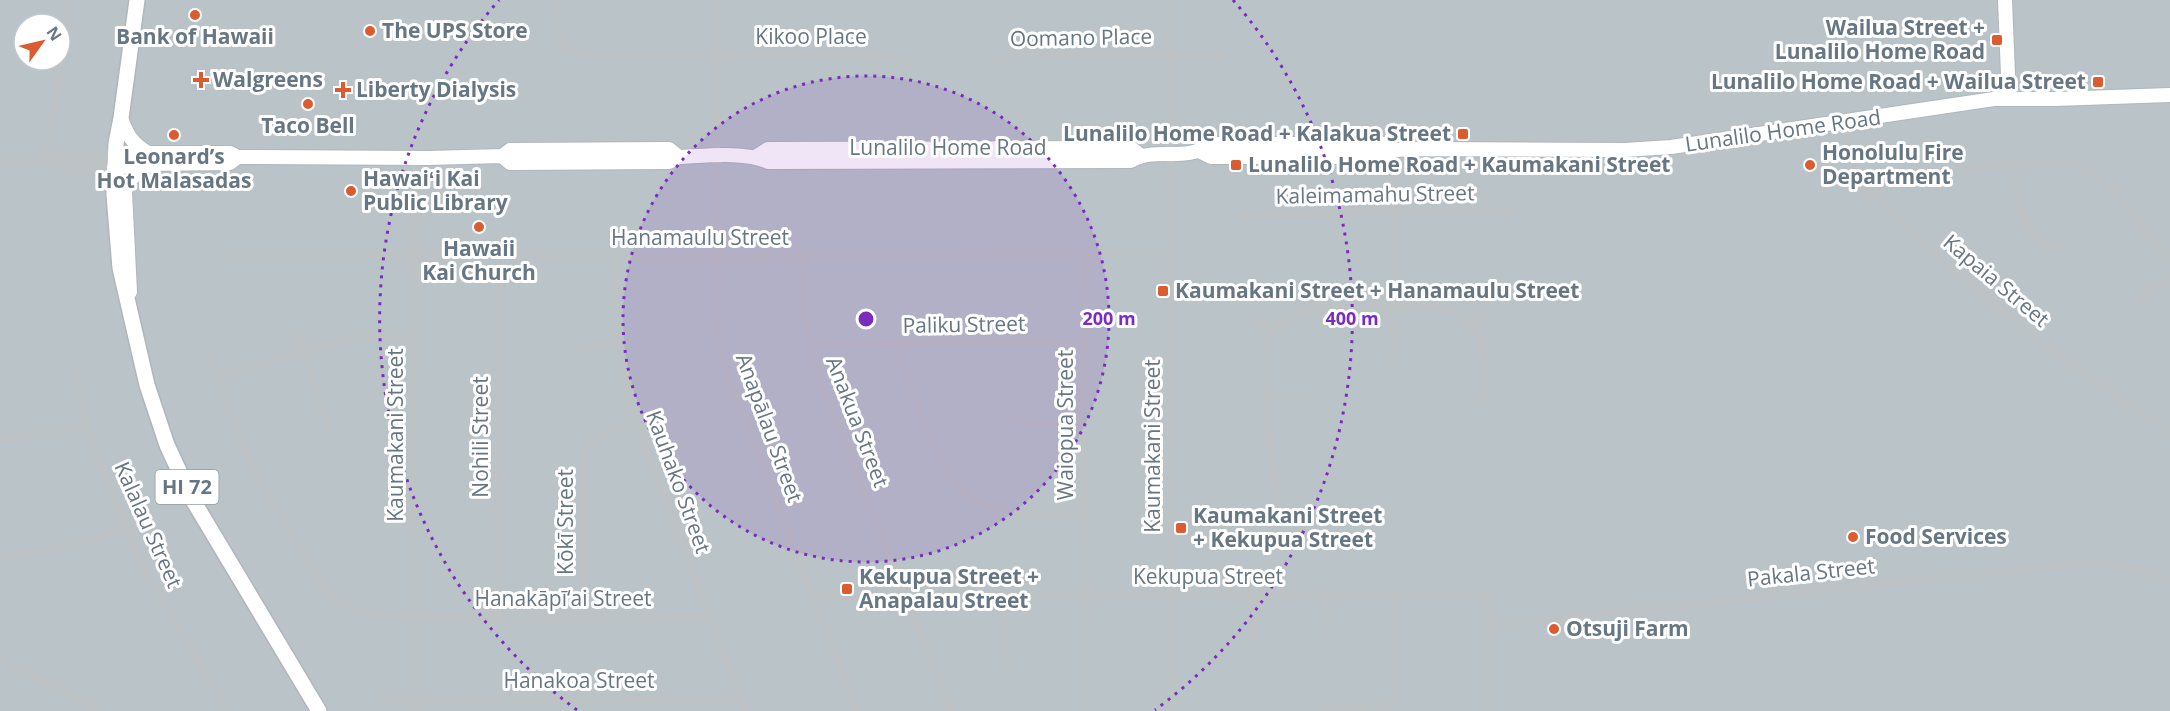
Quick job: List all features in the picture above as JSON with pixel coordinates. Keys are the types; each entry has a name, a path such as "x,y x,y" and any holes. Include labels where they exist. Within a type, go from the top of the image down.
{"main road":[{"name":"HI 72","path":"137,0 115,162 115,205 120,267 147,386 167,445 191,496 319,711"},
{"path":"2005,0 2009,99"},
{"name":"Lunalilo Home Road","path":"115,162 230,153 238,157 502,156 510,150 669,149 679,157 757,156 768,149 1131,148 1140,155 1201,152 1211,157 1382,157 1394,150 1625,150 1671,147 1994,99 2170,95"},
{"path":"121,118 129,138 150,158 134,174 125,192 134,335"}],"street":[{"path":"48,160 69,0"},
{"name":"Kikoo Place","path":"555,0 555,23 558,33 566,44 586,55 879,55 906,62"},
{"name":"Anapālau Street","path":"716,0 716,311 722,356 857,711"},
{"name":"Kaumakani Street","path":"1170,0 1172,55 1170,253 1172,711"},
{"name":"Oomano Place","path":"992,61 1016,54 1223,56"},
{"name":"Kapaia Street","path":"1843,122 1852,165 1868,192 1957,274 2052,351 2170,433"},
{"path":"1392,368 1395,308 1394,150"},
{"name":"Kaumakani Street","path":"415,158 413,511 416,711"},
{"name":"Lunalilo Home Road","path":"0,162 48,160 61,167 115,162"},
{"path":"1868,192 1908,176 1990,165 2057,162 2079,166 2098,176 2120,196 2170,264"},
{"path":"2015,164 2016,189 2023,216 2044,244 2057,248"},
{"name":"Kaleimamahu Street","path":"1242,215 1395,211 1508,212"},
{"name":"Hanamaulu Street","path":"230,255 717,257 1170,253"},
{"name":"Anakua Street","path":"801,255 803,301 814,367 951,711"},
{"name":"Waiopua Street","path":"1085,711 1086,596 1082,424 1086,255"},
{"name":"Nohili Street","path":"498,619 500,256"},
{"name":"Kauhako Street","path":"615,256 614,300 618,341 635,421 746,711"},
{"path":"2140,299 2170,276"},
{"path":"1275,519 1275,482 1267,431 1266,350 1272,333 1287,317 1307,309 1449,309 1471,323 1484,347 1484,402"},
{"path":"1471,323 1488,309"},
{"path":"1254,319 1272,333"},
{"path":"297,334 327,427"},
{"path":"217,377 329,341 353,337 414,338"},
{"path":"579,350 618,341"},
{"name":"Paliku Street","path":"810,343 1083,341"},
{"path":"895,344 935,452 943,467 959,486 979,501 1002,511 1085,515"},
{"name":"Hanakāpī‘ai Street","path":"208,349 238,434 260,480 324,586 341,603 362,612 384,616 416,615 498,619 710,616"},
{"name":"Kalalau Street","path":"74,370 86,425 124,524 164,604 227,711"},
{"path":"1266,398 1306,396"},
{"path":"1012,419 1025,424 1082,424"},
{"name":"Kōkī Street","path":"584,618 584,455 592,442 603,433 635,421"},
{"path":"0,440 86,425"},
{"path":"380,511 413,511"},
{"path":"0,556 18,555 63,546 116,529 124,524"},
{"name":"Pakala Street","path":"1489,625 2086,562 2134,568 2170,582"},
{"name":"Kekupua Street","path":"814,596 1486,594 1489,625 1487,711"},
{"path":"1254,635 1255,595"},
{"path":"1327,595 1327,628"},
{"path":"1320,711 1396,703 1396,596"},
{"path":"1004,597 1004,651 1010,667"},
{"path":"0,658 99,711"},
{"name":"Hanakoa Street","path":"380,698 742,700"}],"shaded area":[{"path":"0,0 2170,0 2170,711 0,711"}],"place":[{"name":"Bank of Hawaii","path":"195,15"},
{"name":"The UPS Store","path":"370,31"},
{"name":"Wailua Street + Lunalilo Home Road","path":"1997,40"},
{"name":"Walgreens","path":"201,80"},
{"name":"Lunalilo Home Road + Wailua Street","path":"2098,82"},
{"name":"Liberty Dialysis","path":"343,90"},
{"name":"Taco Bell","path":"308,104"},
{"name":"Lunalilo Home Road + Kalakua Street","path":"1463,134"},
{"name":"Leonard’s Hot Malasadas","path":"174,135"},
{"name":"Lunalilo Home Road + Kaumakani Street","path":"1236,165"},
{"name":"Honolulu Fire Department","path":"1810,165"},
{"name":"Hawaiʻi Kai Public Library","path":"351,191"},
{"name":"Hawaii Kai Church","path":"479,227"},
{"name":"Kaumakani Street + Hanamaulu Street","path":"1163,291"},
{"name":"Kaumakani Street + Kekupua Street","path":"1181,528"},
{"name":"Food Services","path":"1853,537"},
{"name":"Kekupua Street + Anapalau Street","path":"847,589"},
{"name":"Otsuji Farm","path":"1554,629"}]}
